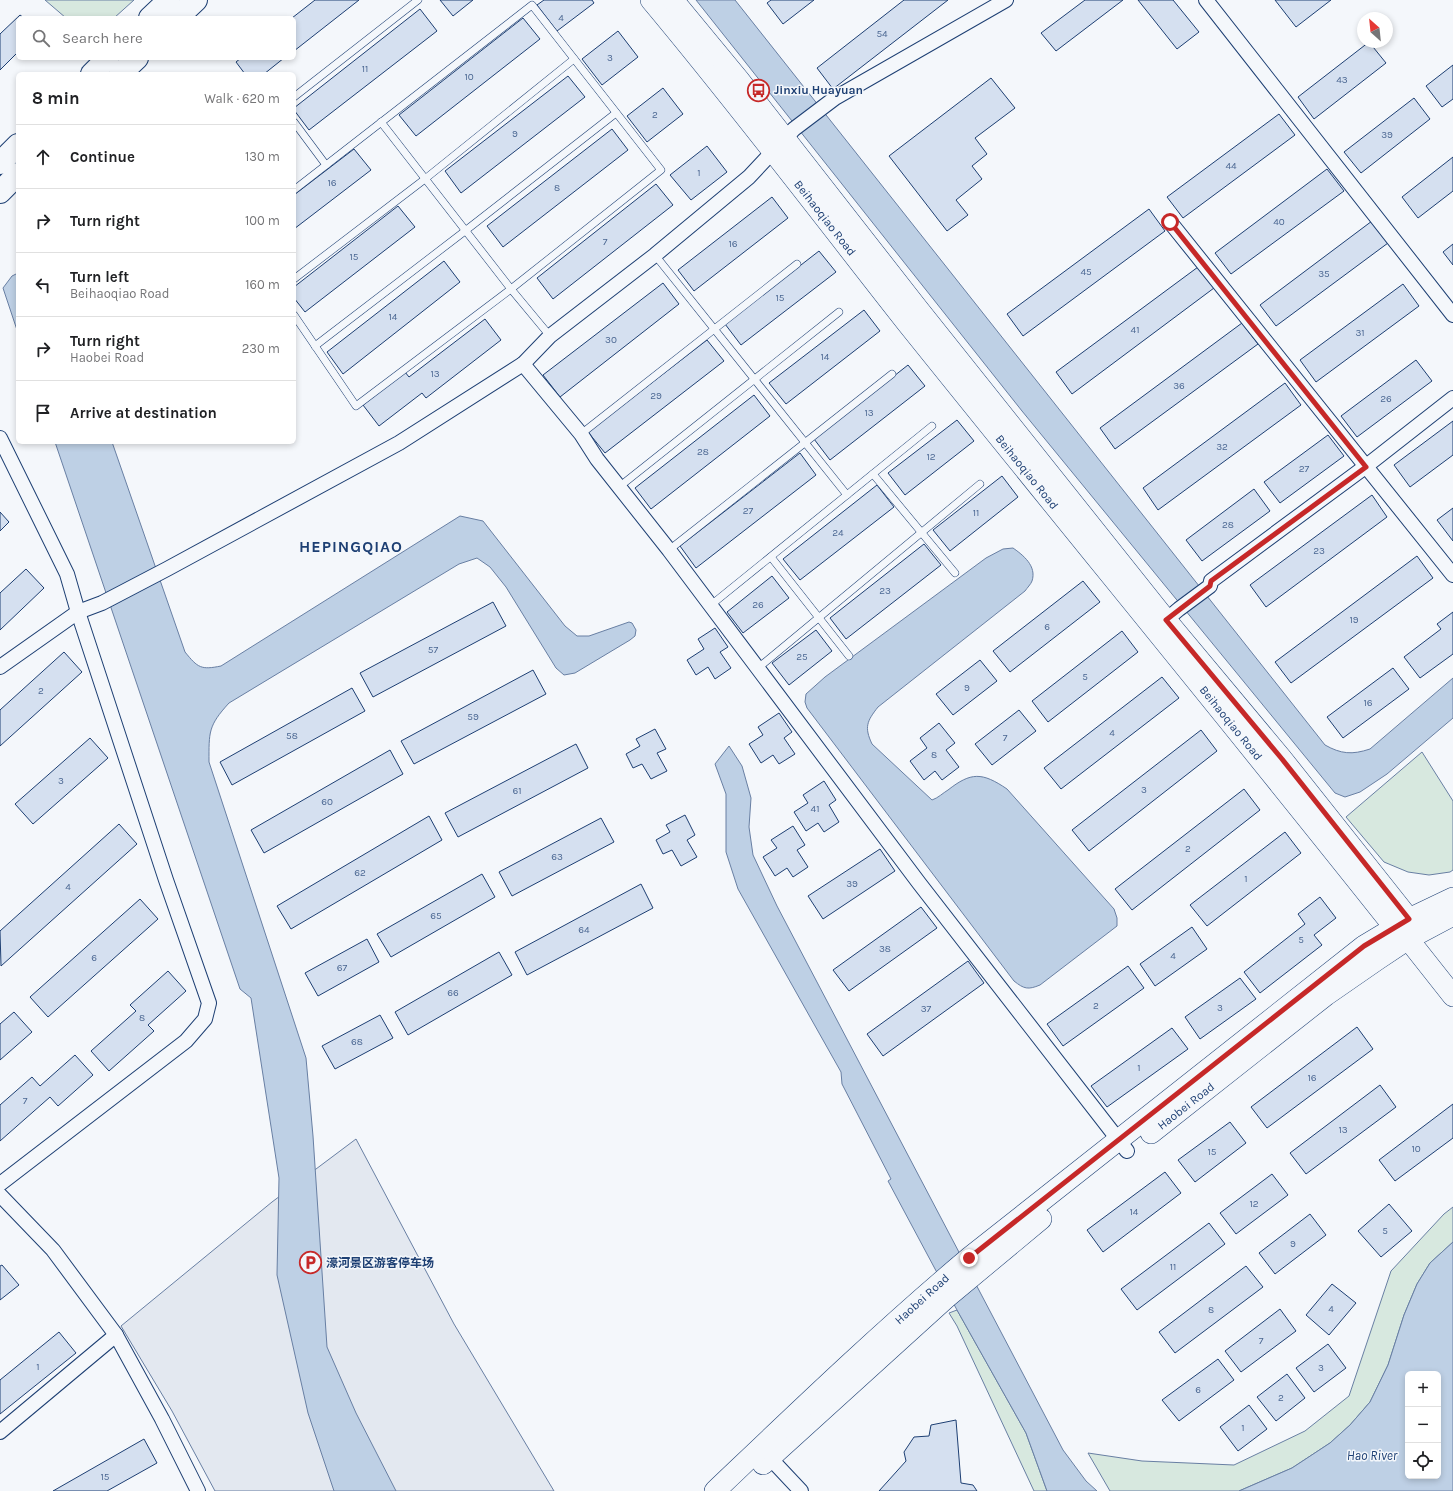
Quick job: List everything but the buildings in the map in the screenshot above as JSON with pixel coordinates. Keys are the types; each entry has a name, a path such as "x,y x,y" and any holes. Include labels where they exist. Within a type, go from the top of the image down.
{"main road":[{"path":"152,16 168,0"},
{"path":"179,16 196,0"},
{"name":"Beihaoqiao Road","path":"651,0 701,60 784,140 921,339 1136,607 1272,773 1404,929"},
{"name":"Beihaoqiao Road","path":"672,0 739,80 784,140 923,315 1172,614 1282,759 1453,996"},
{"path":"94,72 106,60"},
{"path":"122,72 134,60"},
{"path":"0,162 16,147"},
{"path":"0,192 16,176"},
{"name":"Haobei Road","path":"1404,929 1453,898"},
{"name":"Haobei Road","path":"715,1491 818,1392 972,1265 1123,1146 1346,960 1364,946 1404,929 1453,915"},
{"name":"Haobei Road","path":"736,1491 942,1291"}],"street":[{"path":"0,667 78,612 102,603 167,569 399,443 523,364 550,336 749,177 784,140 834,98 1006,0"},
{"path":"1206,0 1453,315"},
{"path":"1170,222 1453,575"},
{"path":"523,364 581,434 597,459 711,605 919,883 1123,1146"},
{"path":"1172,614 1210,586 1211,581 1366,467 1453,398"},
{"path":"0,438 68,574 78,612 166,880 209,1003 205,1019 186,1041 0,1184"},
{"path":"0,1195 53,1250 116,1335 198,1491"},
{"path":"0,1432 116,1335"},
{"path":"770,1458 801,1491"}],"lane":[{"path":"296,95 418,0"},
{"path":"296,188 532,5 661,170 511,289 356,406 296,318"},
{"path":"296,277 424,179 574,59"},
{"path":"315,346 616,113"},
{"path":"381,122 465,231 550,336"},
{"path":"296,125 326,165"},
{"path":"654,254 847,495"},
{"path":"581,434 797,264"},
{"path":"619,487 839,312"},
{"path":"669,550 892,374"},
{"path":"711,605 932,426"},
{"path":"873,474 955,573"},
{"path":"758,668 980,484"},
{"path":"771,557 849,656"}],"shaded area":[{"path":"45,0 134,0 116,16 64,16"},
{"path":"1422,752 1453,801 1453,870 1450,872 1429,875 1408,872 1384,862 1346,817"},
{"name":"濠河景区游客停车场","path":"356,1139 454,1324 554,1491 215,1491 172,1411 121,1326 272,1202"},
{"path":"1453,1207 1453,1242 1430,1263 1417,1284 1404,1315 1388,1365 1370,1402 1350,1425 1330,1443 1292,1468 1239,1491 1110,1491 1088,1453 1142,1461 1234,1465 1305,1431 1349,1396 1391,1271 1444,1214"},
{"path":"957,1310 1026,1433 1047,1491 1034,1491 957,1326 949,1313"}],"water":[{"path":"696,0 735,0 1325,745 1347,753 1370,749 1453,678 1453,718 1387,774 1360,792 1345,797 1335,793 1022,411"},
{"path":"16,274 16,327 3,288 12,276"},
{"path":"56,444 113,444 185,652 193,662 204,668 221,666 460,516 483,521 565,626 577,636 589,636 629,622 632,623 636,630 635,636 630,640 575,673 564,675 556,668 506,587 490,567 477,558 459,564 229,703 213,724 211,730 209,762 306,1058 313,1136 327,1347 356,1413 396,1491 334,1491 308,1413 277,1275 279,1178 251,998 240,989"},
{"path":"1013,548 1025,558 1033,570 1030,585 1025,591 878,707 869,720 867,729 872,744 932,800 956,784 970,777 977,776 990,779 1007,789 1114,909 1117,918 1117,926 1040,985 1032,988 1023,987 1014,981 807,708 805,702 806,694 825,677 986,558 1003,549"},
{"path":"729,746 742,766 751,798 749,827 753,855 777,906 1063,1450 1086,1481 1097,1491 1047,1491 1026,1433 957,1310 888,1181 891,1179 842,1084 841,1072 738,889 726,852 726,794 715,764"},
{"name":"Hao River","path":"1453,1242 1453,1491 1239,1491 1292,1468 1330,1443 1350,1425 1370,1402 1388,1365 1404,1315 1417,1284 1430,1263"}],"place":[{"name":"Jinxiu Huayuan","path":"759,90"},
{"name":"濠河景区游客停车场","path":"310,1263"}],"district":[{"name":"HEPINGQIAO","path":"351,546"}],"route":[{"path":"969,1258 1317,982 1364,946 1409,919 1282,759 1166,620 1210,586 1211,581 1366,467 1170,222"}]}
